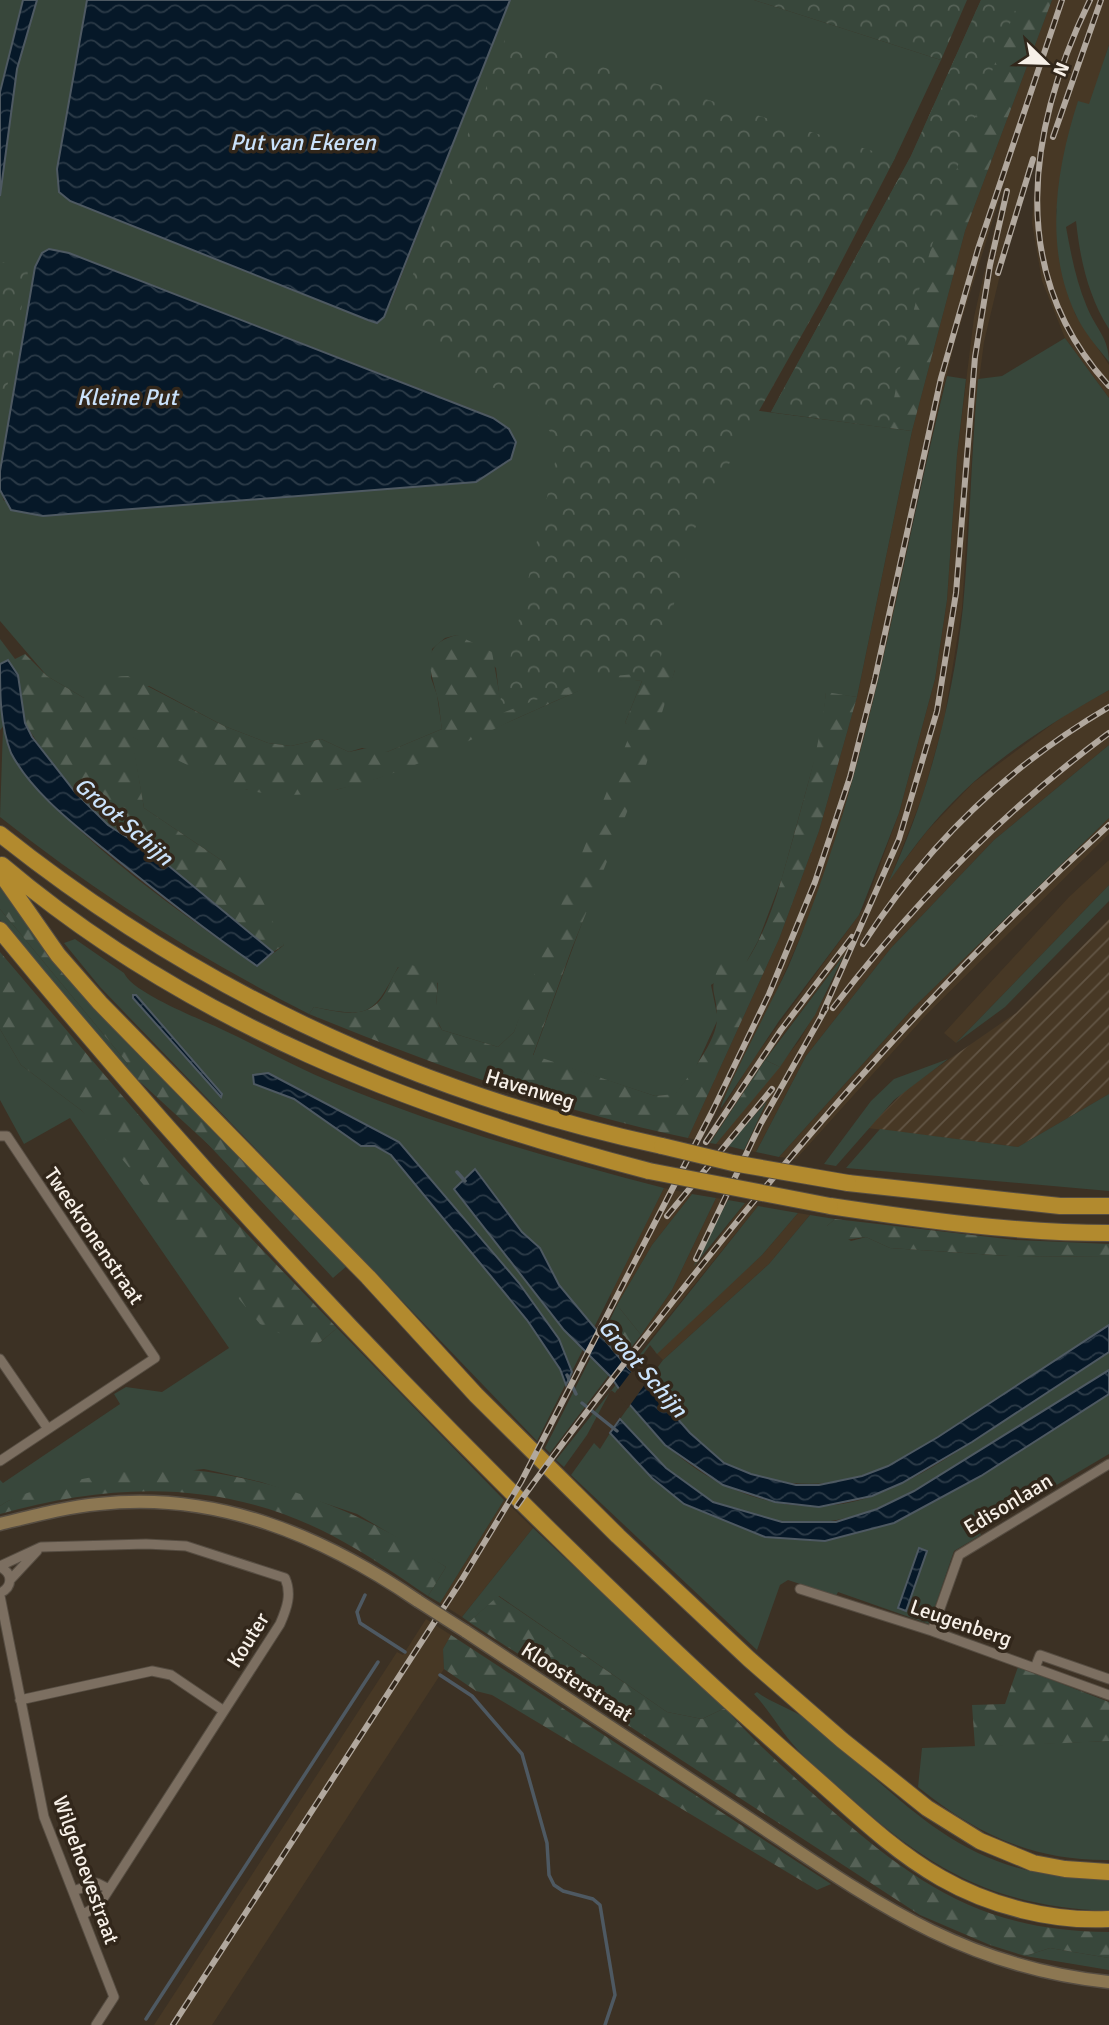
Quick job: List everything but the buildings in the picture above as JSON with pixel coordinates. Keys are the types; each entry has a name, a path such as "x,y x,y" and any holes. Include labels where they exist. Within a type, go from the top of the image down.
{"highway":[{"name":"Havenweg","path":"0,834 56,878 141,937 237,993 324,1037 471,1093 579,1126 733,1163 848,1183 1060,1206 1109,1206"},
{"path":"0,864 42,898 131,959 272,1039 365,1080 462,1116 649,1171 830,1206 925,1220 1060,1233 1109,1233"},
{"path":"0,872 58,955 100,1003 368,1277 476,1395 618,1536 749,1658 842,1740 954,1827 1002,1852 1033,1863 1074,1870 1109,1872"},
{"path":"0,930 188,1150 449,1430 699,1674 813,1776 895,1847 971,1893 1050,1915 1109,1919"}],"main road":[{"name":"Kloosterstraat","path":"0,1524 99,1504 156,1502 217,1508 270,1522 322,1544 418,1601 898,1915 988,1957 1040,1973 1109,1982"}],"street":[{"name":"Tweekronenstraat","path":"2,1135 155,1358 48,1429"},
{"path":"0,1359 48,1429 0,1461"},
{"name":"Edisonlaan","path":"932,1631 959,1555 1109,1464"},
{"name":"Kouter","path":"0,1567 41,1547 146,1544 186,1546 285,1578 289,1587 288,1606 281,1624 99,1905 82,1915"},
{"path":"0,1567 7,1571 10,1580 41,1547"},
{"name":"Wilgehoevestraat","path":"10,1580 7,1588 0,1594 44,1817 114,1997 96,2025"},
{"name":"Leugenberg","path":"800,1589 932,1631 1109,1695"},
{"path":"1035,1668 1040,1655 1109,1679"},
{"path":"20,1700 152,1671 171,1675 224,1711"},
{"path":"73,1891 97,1883 109,1889"}],"shaded area":[{"path":"1052,0 1109,0 1109,45 1056,211 1075,314 1109,365 1109,398 1065,338 1042,281 1032,223 1036,165 1033,164 1009,237 984,342 974,419 962,609 944,721 923,795 890,879 927,831 973,783 1066,714 1109,690 1109,745 994,840 891,948 806,1056 756,1152 744,1150 767,1101 728,1146 716,1144 799,1041 830,987 844,955 777,1043 710,1143 703,1141 751,1062 864,908 899,813 935,679 947,600 957,455 974,317 1006,178 955,341 921,481 882,670 841,828 817,899 760,1029 701,1141 688,1138 779,939 819,831 857,697 912,431 965,231"},
{"path":"1109,818 1109,834 927,1014 796,1159 779,1157 914,1007"},
{"path":"1109,860 1109,885 956,1043 944,1033 1069,897"},
{"path":"1109,919 1109,1094 1018,1147 868,1128 909,1087 1016,1013"},
{"path":"664,1188 692,1194 652,1245 617,1305 611,1298 611,1290"},
{"path":"716,1198 728,1200 695,1268 745,1203 758,1206 648,1342 641,1335 672,1290"},
{"path":"798,1213 810,1215 769,1264 663,1360 655,1352 762,1255"},
{"path":"504,1500 533,1528 462,1617 440,1603"},
{"path":"426,1619 451,1635 443,1649 444,1669 212,2025 154,2025 397,1652 403,1655"}],"green space":[{"path":"0,0 23,0 0,92"},
{"path":"37,0 87,0 57,169 59,192 70,201 376,322 384,317 392,300 510,0 754,0 941,60 895,158 753,410 912,431 857,697 826,693 822,733 782,878 758,941 747,961 711,985 718,1019 696,1067 675,1095 655,1096 533,1056 675,670 500,703 496,668 457,635 445,638 432,649 431,678 437,695 442,729 387,752 362,748 349,752 321,739 291,746 268,743 224,726 149,686 84,698 47,676 0,621 0,489 4,501 509,429 493,417 69,253 52,250 41,256 35,267 0,471 0,196 17,69"},
{"path":"754,0 967,0 941,60"},
{"path":"981,0 1052,0 965,231 912,431 771,412 911,156"},
{"path":"981,0 1019,0 961,158 926,265 899,373 889,428 771,412 911,156"},
{"path":"506,37 895,158 821,301 703,510 690,540 657,672 592,678 497,715 559,445 529,401 473,380 401,305"},
{"path":"1109,45 1109,329 1086,277 1076,221 1066,227 1080,287 1104,340 1109,362 1086,332 1065,287 1059,261 1057,207 1064,153 1078,101 1089,104"},
{"path":"0,262 29,266 0,427"},
{"path":"1065,338 1109,398 1109,690 1067,714 987,770 926,831 888,883 927,782 953,678 963,607 978,379 1002,376"},
{"path":"947,376 966,379 957,455 947,600 935,679 899,813 859,915 779,1021 721,1108 730,1084 789,965 841,820 880,674"},
{"path":"457,635 492,652 501,703 639,661 675,670 646,765 572,948 533,1055 655,1096 675,1094 708,1047 716,1026 717,1008 713,987 720,963 747,961 763,932 780,884 809,782 826,692 857,697 819,831 779,939 688,1138 591,1114 496,1085 309,1014 314,1007 355,1012 372,1007 380,1001 403,962 436,973 436,1010 442,1030 498,1047 514,1032 542,952 633,727 625,723 642,681 627,680 585,689 430,759 356,785 319,793 283,795 234,786 132,737 144,808 224,862 260,895 284,945 273,952 158,857 108,825 53,767 25,723 12,717 0,730 0,639 15,659 25,654 47,676 84,698 103,681 128,676 224,726 268,743 291,746 321,739 349,752 376,746 387,752 442,729 430,658 437,645"},
{"path":"628,679 642,681 625,723 634,726 514,1032 498,1047 442,1030 435,1016 438,983 398,967 382,995 367,1009 347,1012 314,1007 309,1014 268,993 150,923 74,872 0,817 3,727 17,759 42,792 75,825 152,890 257,966 284,945 224,862 144,808 131,736 248,790 335,790 378,778 428,758 589,686"},
{"path":"1109,745 1109,818 914,1007 779,1157 756,1152 806,1056 891,948 994,840"},
{"path":"0,885 308,1226 294,1223 124,1067 128,1064 0,909"},
{"path":"1109,885 1109,901 1005,1007 956,1043"},
{"path":"0,909 128,1064 124,1067 0,920"},
{"path":"75,939 124,973 130,981 152,997 334,1083 497,1141 664,1188 537,1441 100,987 64,943"},
{"path":"0,952 182,1166 337,1328 318,1344 296,1341 260,1324 81,1110 21,1065 0,1029"},
{"path":"844,955 815,1015 780,1067 765,1060"},
{"path":"0,1029 21,1065 81,1110 318,1344 337,1328 504,1500 440,1603 428,1596 446,1567 357,1514 261,1482 204,1469 58,1485 0,1506 0,1480 3,1483 120,1404 114,1394 126,1387 162,1392 229,1348 70,1118 24,1144 0,1100"},
{"path":"948,1059 894,1100 836,1166 824,1164 871,1101 894,1079"},
{"path":"765,1060 780,1067 716,1144 710,1143"},
{"path":"1109,1094 1109,1191 846,1168 880,1129 1018,1147"},
{"path":"767,1101 744,1150 728,1146"},
{"path":"205,1141 308,1226 348,1265 333,1278"},
{"path":"692,1194 716,1198 672,1290 641,1335 617,1305 652,1245"},
{"path":"728,1200 745,1203 693,1267"},
{"path":"758,1206 798,1213 762,1255 657,1354 650,1345 615,1393 611,1390"},
{"path":"810,1215 835,1219 827,1226 851,1241 866,1237 890,1248 1009,1256 1109,1257 1109,1325 938,1438 886,1466 831,1482 801,1484 741,1471 702,1447 646,1383 663,1360 769,1264"},
{"path":"835,1219 1015,1240 1109,1244 1109,1257 1009,1256 890,1248 866,1237 838,1241 827,1230 827,1226"},
{"path":"617,1305 641,1335 622,1359 603,1335"},
{"path":"1109,1352 1109,1370 923,1485 868,1511 811,1523 779,1521 746,1513 697,1493 656,1458 620,1419 630,1405 666,1445 688,1463 736,1490 790,1505 845,1503 888,1490 932,1467"},
{"path":"591,1357 609,1375 550,1453 545,1448"},
{"path":"610,1393 587,1435 564,1467 556,1460"},
{"path":"1109,1394 1109,1454 979,1531 981,1535 954,1551 929,1624 838,1592 836,1596 788,1580 780,1585 757,1650 571,1475 594,1443 600,1449 610,1433 652,1478 684,1504 765,1537 825,1541 895,1523 981,1476"},
{"path":"156,1467 234,1476 308,1497 379,1527 446,1567 428,1596 370,1557 292,1517 251,1504 210,1496 127,1492 43,1503 0,1514 0,1506 33,1491"},
{"path":"533,1528 725,1708 702,1719 667,1712 499,1596 469,1622 462,1617"},
{"path":"498,1596 667,1712 702,1719 725,1708 762,1747 829,1808 894,1861 925,1882 990,1913 1026,1923 1065,1930 1109,1932 1109,1958 1050,1948 1025,1956 990,1945 920,1915 469,1622"},
{"path":"451,1635 831,1884 817,1890 492,1695 476,1691 444,1669 443,1649"},
{"path":"1018,1667 1109,1702 1109,1741 975,1747 972,1705 1005,1704"},
{"path":"757,1692 807,1719 913,1811 944,1834 978,1853 1015,1867 1059,1876 1109,1879 1109,1911 1069,1908 1000,1893 969,1881 911,1847 810,1762 754,1694"},
{"path":"1109,1741 1109,1860 1055,1856 1007,1842 962,1818 918,1787 922,1748"},
{"path":"1050,1948 1109,1958 1109,1970 1025,1956"}],"water":[{"path":"23,0 37,0 17,69 0,196 0,92"},
{"name":"Put van Ekeren","path":"87,0 510,0 384,317 377,323 368,320 70,201 59,192 57,169"},
{"name":"Kleine Put","path":"49,249 69,253 493,418 509,429 516,442 511,459 476,482 43,516 11,510 0,490 0,471 35,267 42,253"},
{"path":"8,660 18,675 25,723 32,737 75,792 108,825 158,857 273,952 257,966 179,909 91,839 29,780 11,753 5,732 0,664"},
{"path":"133,995 136,995 222,1094 221,1097 133,998"},
{"path":"268,1073 399,1142 519,1283 559,1339 572,1372 566,1385 560,1369 527,1320 391,1155 375,1146 361,1146 294,1099 254,1084 253,1075"},
{"path":"475,1169 522,1232 540,1248 559,1285 628,1368 646,1383 690,1433 724,1463 751,1474 796,1485 819,1485 862,1476 888,1466 938,1437 1109,1325 1109,1352 972,1442 902,1483 872,1496 819,1507 775,1502 723,1485 665,1445 630,1405 611,1377 564,1330 454,1189"},
{"path":"1109,1370 1109,1394 981,1476 894,1523 825,1541 765,1537 684,1504 652,1478 610,1433 620,1419 666,1468 713,1502 782,1522 836,1522 877,1509 914,1491"},
{"path":"919,1548 927,1551 906,1611 898,1608"}],"pier":[{"path":"634,1368 648,1380 628,1408 616,1392"}],"waterway":[{"name":"Groot Schijn","path":"457,1172 465,1181"},
{"path":"567,1375 576,1394"},
{"path":"582,1403 617,1431"},
{"path":"365,1595 357,1612 360,1623 405,1652"},
{"path":"146,2019 378,1662"},
{"path":"440,1675 472,1696 522,1754 547,1843 549,1875 554,1885 563,1891 593,1899 600,1905 615,1995 605,2025"}],"railway":[{"path":"173,2025 461,1581 521,1482 712,1112 769,994 815,882 850,777 875,679 941,378 978,249 1062,0"},
{"path":"1090,0 1052,98 1041,148 1037,198 1041,248 1053,296 1076,342 1109,386"},
{"path":"1053,137 1101,0"},
{"path":"998,273 1033,159"},
{"path":"822,1014 899,839 937,711 956,593 975,357 990,265 1007,191"},
{"path":"863,944 914,874 972,811 1037,755 1109,707"},
{"path":"833,1008 895,932 961,861 1033,794 1109,733"},
{"path":"517,1506 674,1300 828,1113 992,936 1109,825"},
{"path":"706,1142 781,1030 852,937"},
{"path":"696,1259 760,1125 826,1008"},
{"path":"667,1216 772,1089"}]}
